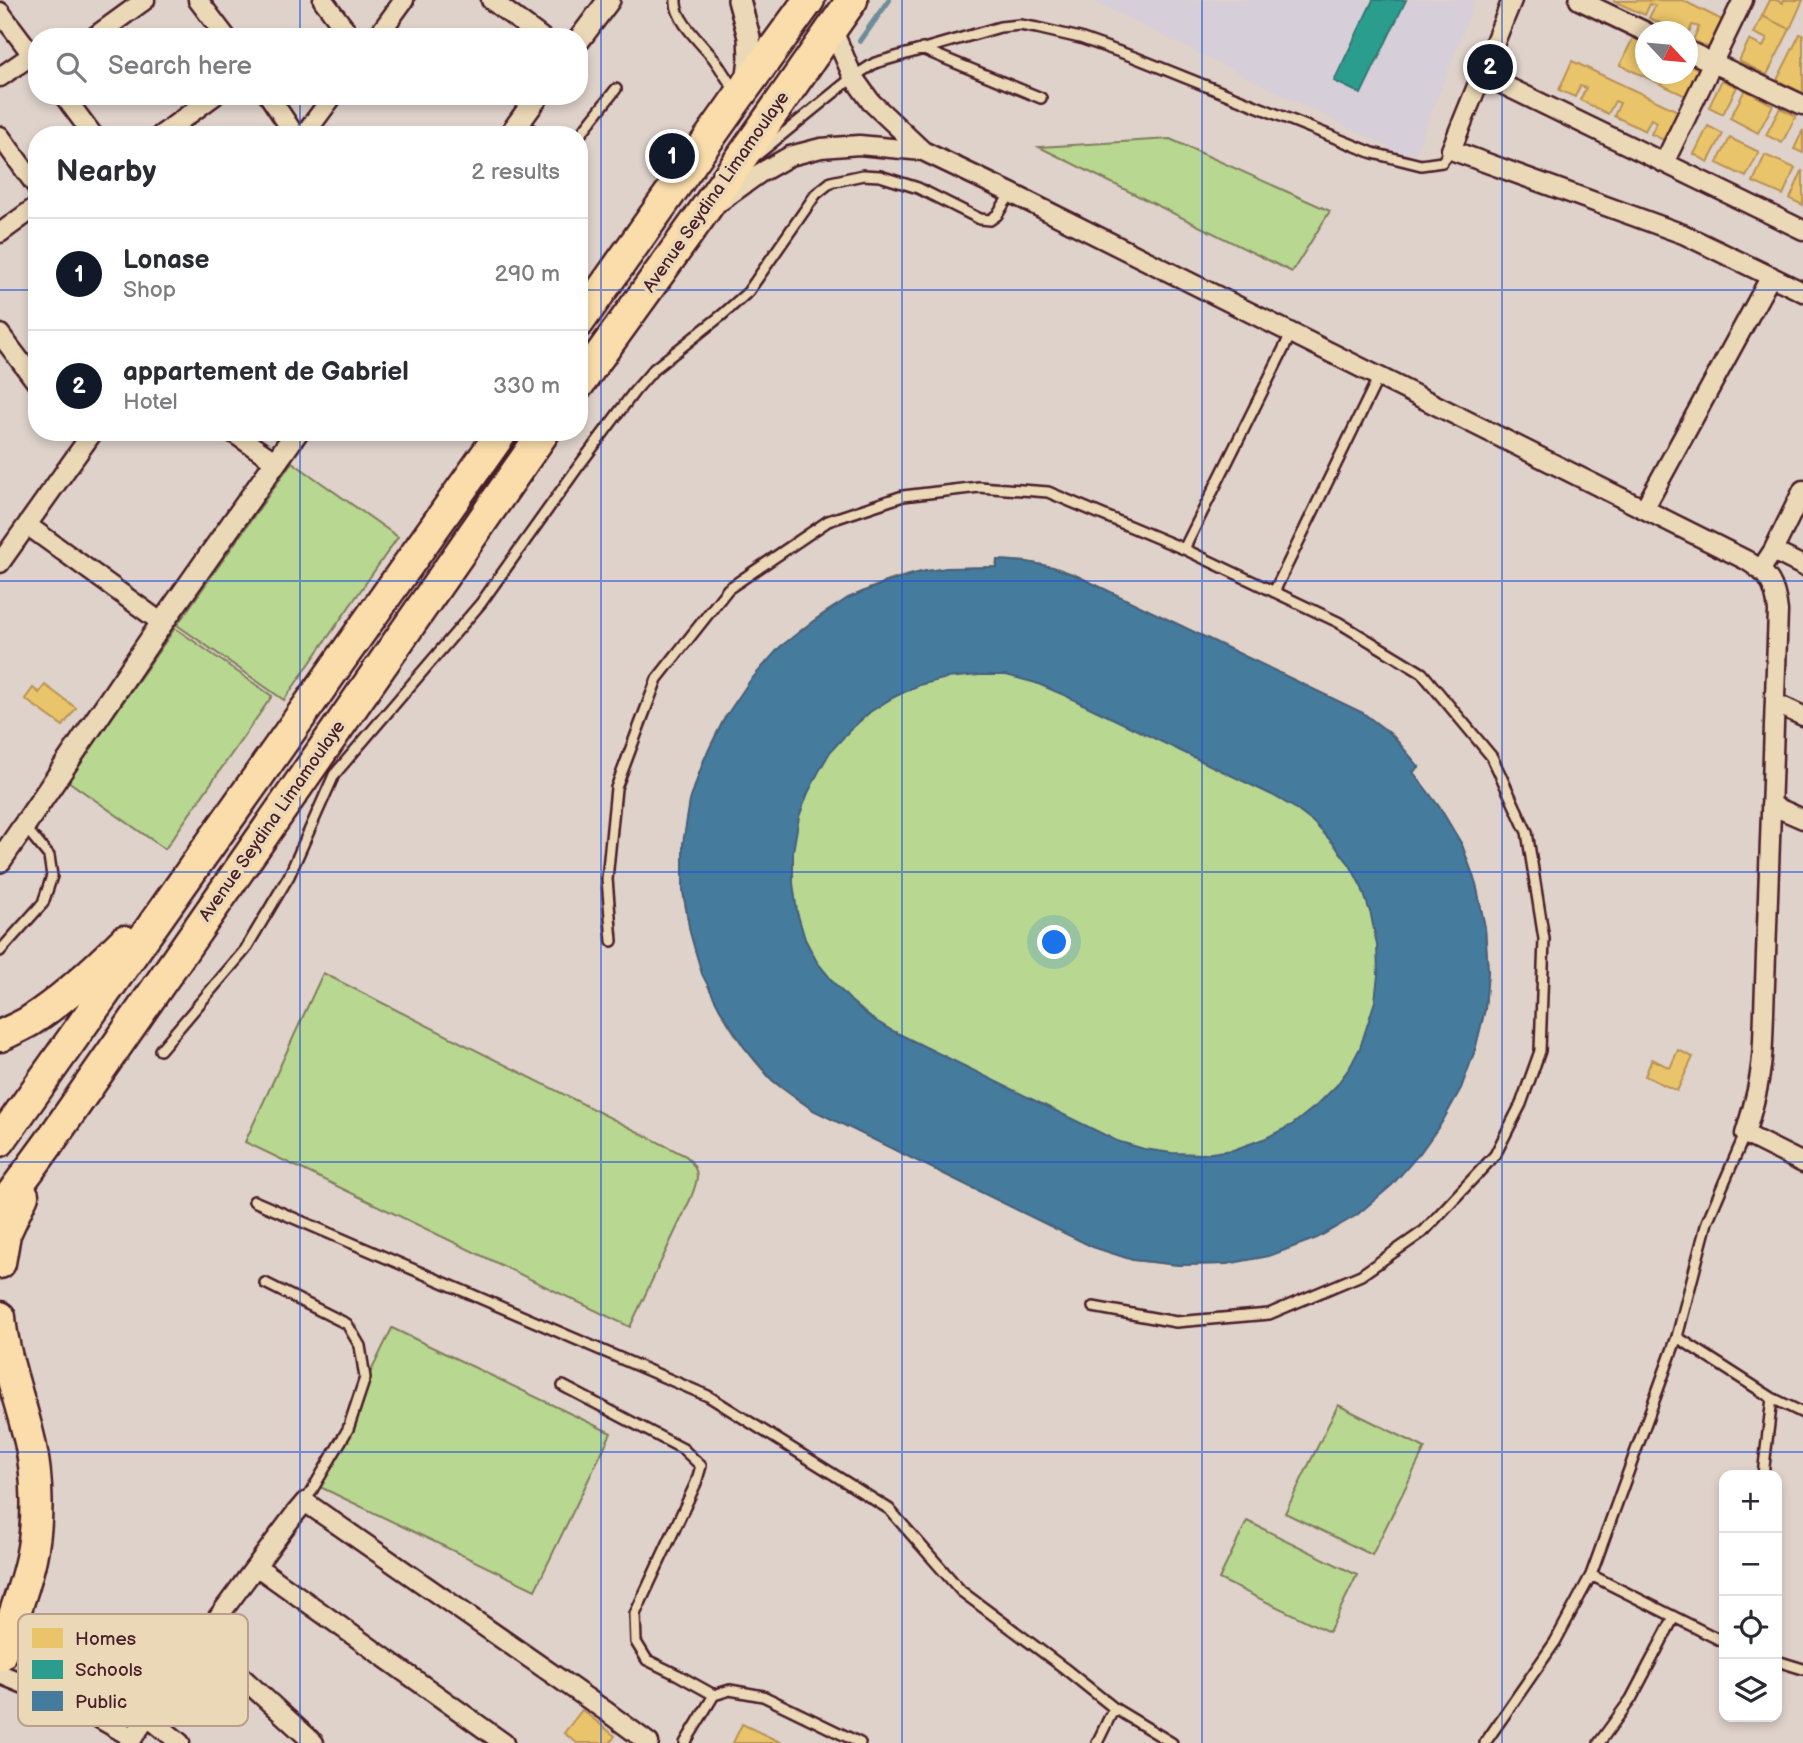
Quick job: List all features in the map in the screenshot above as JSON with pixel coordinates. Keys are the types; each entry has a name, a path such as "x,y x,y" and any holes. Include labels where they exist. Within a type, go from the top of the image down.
{"highway":[{"name":"Avenue Seydina Limamoulaye","path":"588,310 809,0"},
{"name":"Avenue Seydina Limamoulaye","path":"588,372 852,0"},
{"name":"Avenue Seydina Limamoulaye","path":"0,1141 496,441"},
{"name":"Avenue Seydina Limamoulaye","path":"0,1210 538,441"},
{"path":"0,1036 30,1020 66,994 104,962 181,884"},
{"path":"0,1264 5,1234 49,1143"},
{"path":"0,1317 30,1444 35,1481 36,1523 31,1558 0,1655"}],"street":[{"path":"106,28 145,0"},
{"path":"198,0 219,28"},
{"path":"323,0 344,28"},
{"path":"384,28 404,0"},
{"path":"491,0 529,28"},
{"path":"588,28 609,0"},
{"path":"739,0 749,37 750,58 743,91"},
{"path":"1513,0 1451,150 1683,234 1803,292"},
{"path":"1579,0 1635,27"},
{"path":"1664,163 1743,0"},
{"path":"0,12 28,50"},
{"path":"832,28 853,77 871,102 923,151 1746,560 1761,569 1771,580 1778,611 1762,1070 1745,1134 1803,1163"},
{"path":"1698,56 1803,106"},
{"path":"0,77 28,61"},
{"path":"1481,74 1803,230"},
{"path":"71,105 86,126"},
{"path":"173,126 202,105"},
{"path":"275,105 289,126"},
{"path":"310,126 326,105"},
{"path":"516,126 532,105"},
{"path":"0,136 28,175"},
{"path":"699,218 735,190 790,156 821,148 859,145 923,151"},
{"path":"0,233 28,213"},
{"path":"1644,509 1771,276"},
{"path":"0,334 6,356 28,375"},
{"path":"2,555 27,524 81,441"},
{"path":"245,441 275,462"},
{"path":"1,856 290,441"},
{"path":"1761,569 1773,551 1803,490"},
{"path":"27,524 162,623"},
{"path":"1773,551 1803,566"},
{"path":"1775,703 1803,716"},
{"path":"1771,804 1803,819"},
{"path":"221,1614 305,1502 649,1743"},
{"path":"257,1566 504,1743"},
{"path":"0,1674 18,1681"},
{"path":"248,1683 314,1743"},
{"path":"109,1726 131,1740"},
{"path":"159,1726 180,1743"}],"lane":[{"path":"676,0 681,19 743,91"},
{"path":"725,181 853,77 875,63 1000,27 1020,25 1080,38 1134,57 1373,153 1421,166 1441,162 1451,150"},
{"path":"922,49 1041,99"},
{"path":"587,126 616,89"},
{"path":"160,1050 244,950 289,876 334,775 481,603 634,392 654,369 748,292 817,194 831,182 863,175 880,176 918,188 980,219 990,220 997,215 1011,193"},
{"path":"1184,549 1291,334"},
{"path":"1273,592 1379,376"},
{"path":"612,941 607,879 615,788 657,679 728,589 828,521 903,496 979,487 1048,492 1184,549 1338,622 1422,673 1492,757 1527,832 1544,939 1540,1051 1521,1104 1495,1155 1424,1230 1361,1275 1269,1314 1177,1322 1093,1307"},
{"path":"0,951 43,903 52,876 49,856 24,825"},
{"path":"1485,1743 1555,1642 1591,1575 1678,1337 1707,1222 1745,1134"},
{"path":"254,1201 708,1396 890,1509 961,1591 1114,1708 1172,1743"},
{"path":"265,1283 347,1324 360,1346 365,1378 348,1429 305,1502"},
{"path":"1678,1337 1772,1398 1803,1413"},
{"path":"563,1386 682,1449 701,1466 696,1483 635,1614 636,1642 647,1660 714,1695"},
{"path":"1764,1470 1772,1398"},
{"path":"1591,1575 1719,1640"},
{"path":"1599,1743 1631,1699 1674,1617"},
{"path":"1782,1663 1803,1669"},
{"path":"685,1743 714,1695 730,1690 763,1696 860,1743"},
{"path":"1097,1743 1114,1708"}],"shaded area":[{"path":"1091,0 1475,0 1416,151 1405,155"}],"green space":[{"path":"1170,139 1330,211 1292,272 1039,147"},
{"path":"292,462 398,537 284,700 177,625"},
{"path":"997,560 1037,564 1075,575 1363,713 1392,735 1419,767 1413,772 1440,808 1462,845 1476,884 1485,928 1488,971 1485,1009 1475,1050 1461,1088 1442,1122 1420,1153 1227,1264 1179,1265 1133,1260 1093,1247 813,1110 785,1091 755,1061 716,1002 698,960 683,892 690,805 710,746 749,683 795,636 834,607 855,596 876,586 922,572 996,567"},
{"path":"175,628 272,696 165,849 68,781"},
{"path":"323,973 686,1156 697,1176 693,1193 630,1327 245,1142"},
{"path":"392,1328 611,1433 535,1590 316,1485"},
{"path":"1338,1405 1425,1448 1372,1555 1285,1513"},
{"path":"1247,1521 1357,1575 1329,1632 1219,1579"}],"building: Homes":[{"path":"1682,0 1728,23 1711,49 1698,42 1698,21 1656,21 1649,18 1655,6 1650,4 1645,15 1613,1"},
{"path":"1770,0 1783,3 1784,0 1803,0 1790,29 1762,16"},
{"path":"1762,16 1790,29 1767,75 1739,61 1749,40 1763,47 1767,39 1754,33"},
{"path":"1800,34 1803,35 1803,93 1777,80"},
{"path":"1634,36 1635,36 1635,72 1620,65"},
{"path":"1572,61 1680,112 1666,141 1651,134 1657,122 1651,119 1645,131 1614,116 1620,103 1615,101 1608,114 1580,100 1586,88 1580,86 1575,97 1559,90"},
{"path":"1698,69 1705,72 1692,99 1660,84 1698,84"},
{"path":"1722,80 1737,87 1723,114 1709,107"},
{"path":"1745,90 1773,105 1758,133 1730,118"},
{"path":"1780,108 1796,116 1782,143 1766,135"},
{"path":"1708,126 1723,134 1708,162 1694,154"},
{"path":"1803,130 1803,153 1794,149"},
{"path":"1730,138 1759,152 1746,177 1717,163"},
{"path":"1765,155 1795,168 1783,195 1753,182"},
{"path":"1803,172 1803,205 1790,199"},
{"path":"997,560 1053,567 1075,575 1363,713 1392,735 1419,767 1363,806 1309,759 1059,644 991,631"},
{"path":"45,685 76,708 63,726 25,699 33,688 39,693"},
{"path":"1678,1050 1693,1057 1677,1091 1645,1076 1652,1059 1670,1068"},
{"path":"582,1710 615,1736 610,1743 577,1743 564,1733"},
{"path":"742,1724 782,1743 733,1743"}],"building: Schools":[{"path":"1373,0 1406,0 1361,94 1334,81"}],"building: Public":[{"path":"997,560 1027,562 1075,575 1363,713 1392,735 1419,767 1413,772 1440,808 1462,845 1476,884 1485,928 1488,971 1485,1009 1475,1050 1461,1088 1420,1153 1392,1185 1357,1215 1317,1238 1269,1256 1227,1264 1179,1265 1133,1260 1093,1247 813,1110 772,1080 744,1047 702,974 690,932 683,890 683,843 690,801 704,760 724,719 749,682 780,647 848,598 921,572 946,568 997,567","holes":["1006,675 1036,683 1064,695 1272,795 1314,823 1350,865 1362,888 1377,945 1375,1001 1360,1048 1350,1067 1336,1086 1292,1125 1233,1150 1203,1154 1144,1149 1117,1141 891,1030 851,1001 817,962 805,939 797,912 793,851 799,817 808,793 830,752 870,712 919,685 947,678"]}],"waterway":[{"path":"860,41 889,0"}],"place":[{"name":"appartement de Gabriel","path":"1490,67"},
{"name":"Lonase","path":"672,156"}]}
